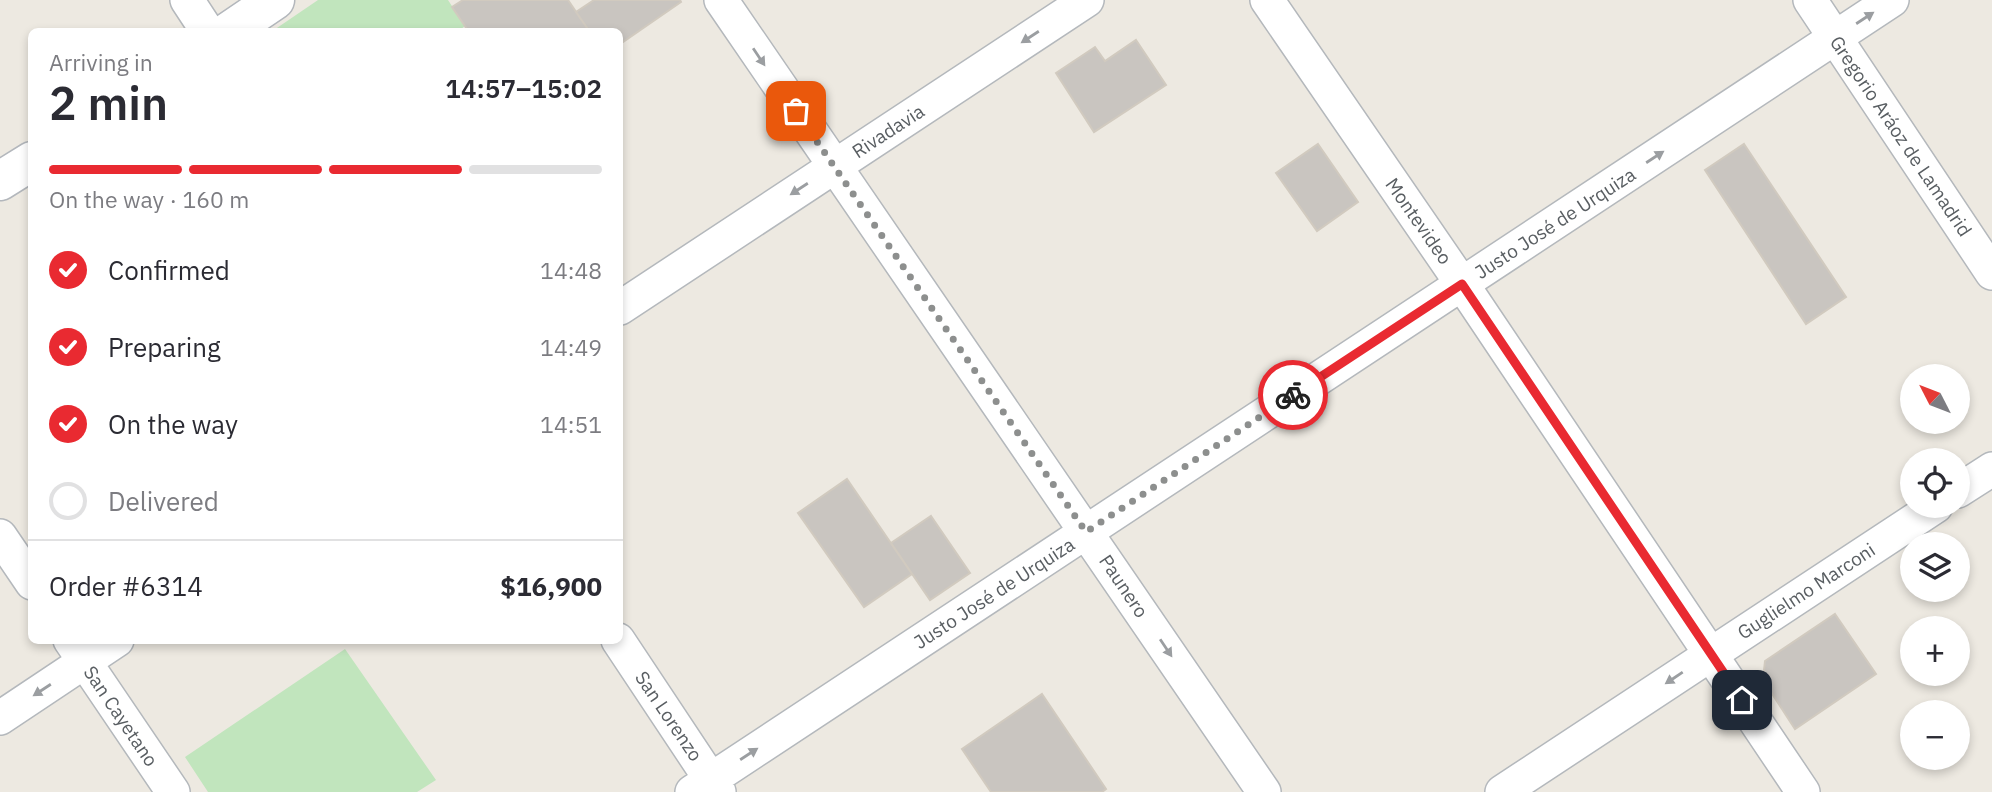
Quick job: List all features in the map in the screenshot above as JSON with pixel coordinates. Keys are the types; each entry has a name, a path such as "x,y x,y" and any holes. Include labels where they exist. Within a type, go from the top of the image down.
{"main road":[{"path":"234,28 275,0"},
{"path":"0,181 28,163"}],"street":[{"path":"187,0 205,28"},
{"name":"Paunero","path":"721,0 1264,792"},
{"name":"Rivadavia","path":"623,306 1087,0"},
{"name":"Montevideo","path":"1266,0 1462,284 1803,792"},
{"name":"Gregorio Aráoz de Lamadrid","path":"1810,0 1992,273"},
{"name":"Justo José de Urquiza","path":"707,788 1086,532 1892,0"},
{"path":"1970,483 1992,469"},
{"name":"Guglielmo Marconi","path":"1502,792 1918,518"},
{"path":"0,536 28,577"},
{"path":"0,718 77,651 102,644"},
{"name":"San Lorenzo","path":"620,644 707,788"},
{"name":"San Cayetano","path":"77,651 173,792"}],"green space":[{"path":"318,0 448,0 465,26 462,28 277,28"},
{"path":"345,649 436,780 417,792 208,792 185,757"}],"building":[{"path":"463,0 568,0 587,28 466,28 452,7"},
{"path":"594,0 681,2 623,42 623,28 587,28 576,12"},
{"path":"1136,40 1166,85 1094,132 1056,73 1095,47 1105,61"},
{"path":"1318,144 1358,202 1317,231 1276,173"},
{"path":"1744,144 1846,297 1806,324 1705,170"},
{"path":"847,479 912,574 864,607 798,513"},
{"path":"931,516 970,573 930,600 891,543"},
{"path":"1835,614 1876,674 1795,729 1763,680 1765,661"},
{"path":"1042,694 1106,789 1102,792 991,792 962,749"}],"way so far":[{"path":"796,111 1086,532 1293,395"}],"route":[{"path":"1293,395 1462,284 1742,700"}]}
